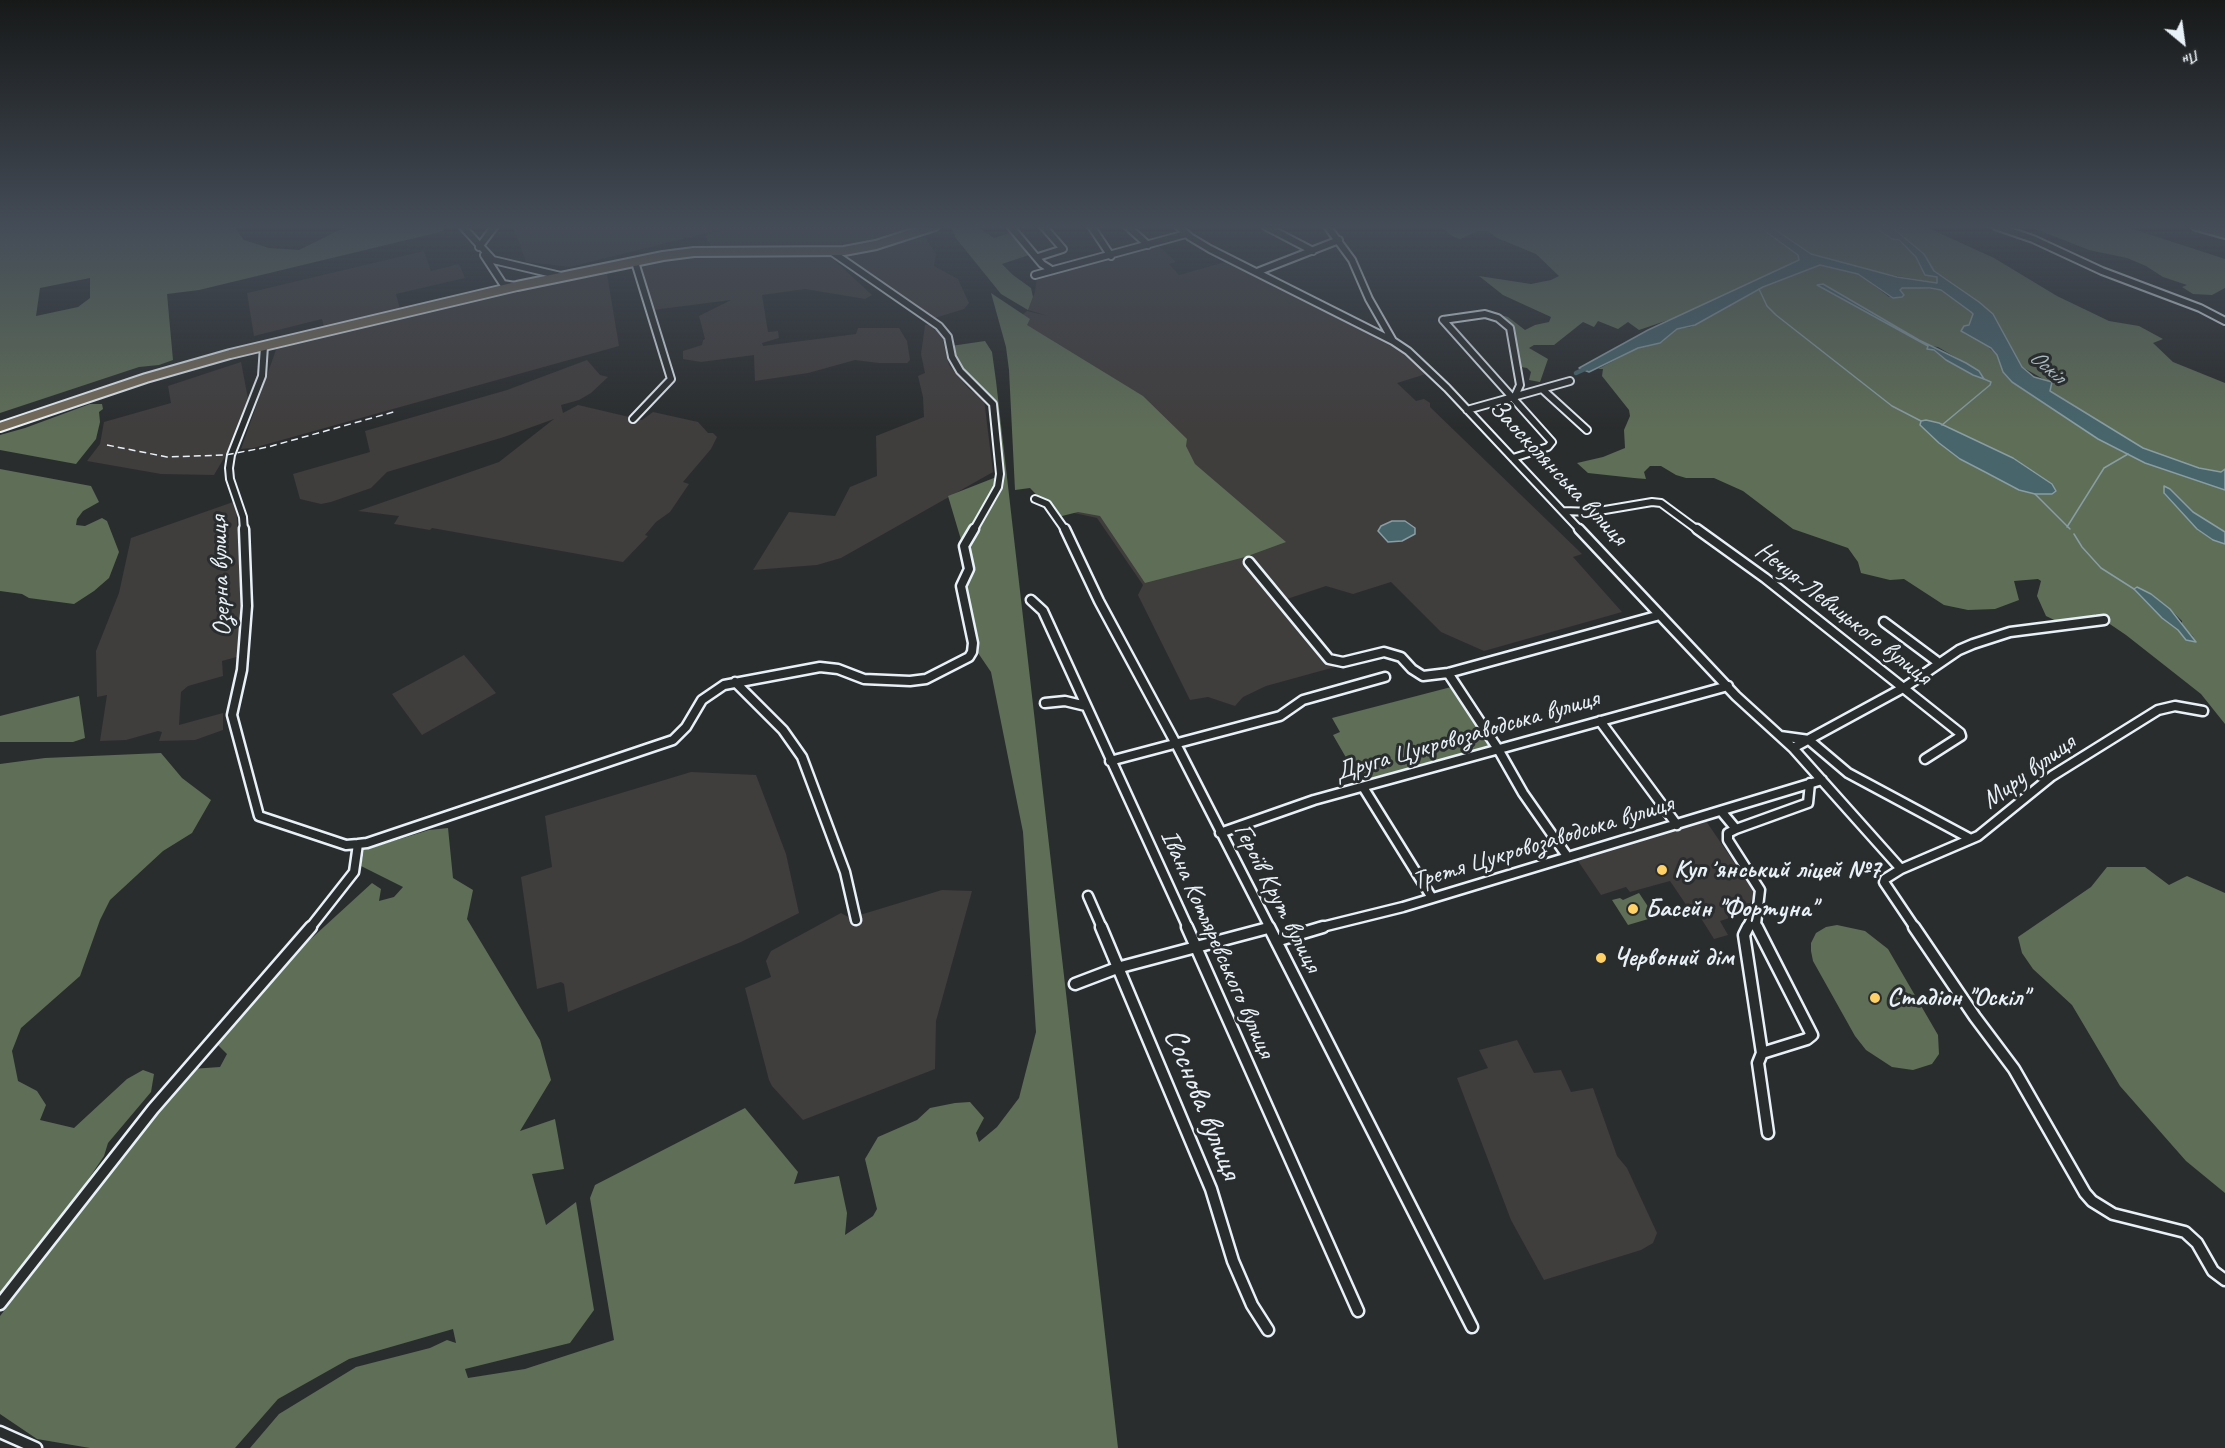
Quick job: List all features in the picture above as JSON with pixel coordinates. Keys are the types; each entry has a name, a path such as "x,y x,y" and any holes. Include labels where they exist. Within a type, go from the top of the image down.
{"main road":[{"path":"0,427 146,378 264,346 485,294"}],"street":[{"path":"633,419 671,379 645,294"},
{"path":"0,1304 153,1108 310,928 354,872 358,844 367,843 673,740 686,727 702,700 711,691 735,682 830,667 864,679 910,681 926,679 969,657 973,643 961,586 969,569 964,546 998,487 1000,474 993,404 960,371 952,357 948,337 939,326 892,294"},
{"path":"1300,294 1393,341"},
{"name":"Заосколянська вулиця","path":"1367,294 1389,330 1393,341 1408,351 1467,410 1728,686 1793,748 1901,869"},
{"path":"2162,294 2200,308 2225,321"},
{"path":"1513,458 1548,447 1552,442 1443,320 1485,314 1498,318 1510,328 1520,385 1514,398"},
{"name":"Озерна вулиця","path":"264,346 262,376 231,455 229,468 230,479 243,517 247,606 242,670 232,715 235,733 246,762 255,808 259,816 270,822 346,845 358,844"},
{"path":"1467,410 1570,381"},
{"path":"1542,389 1587,430"},
{"name":"Героїв Крут вулиця","path":"1035,499 1047,504 1061,521 1099,601 1175,742 1472,1327"},
{"name":"Нечуя-Левицького вулиця","path":"1563,511 1593,512 1652,502 1662,503 1765,578 1905,687 1961,735 1925,759"},
{"path":"1249,562 1329,658 1343,662 1384,651 1401,657 1412,669 1423,676 1448,673 1660,615"},
{"name":"Івана Котляревського вулиця","path":"1031,600 1043,611 1197,948 1358,1311"},
{"path":"1793,748 1905,687 1959,650 2010,632 2104,620"},
{"path":"1884,622 1939,663"},
{"path":"1448,673 1498,749 1523,793 1567,856"},
{"path":"1110,761 1280,716 1303,700 1385,677"},
{"path":"735,682 783,730 802,757 848,880 856,920"},
{"name":"Друга Цукровозаводська вулиця","path":"1220,833 1314,800 1728,686"},
{"path":"1045,703 1065,701 1086,706"},
{"name":"Миру вулиця","path":"2203,711 2175,706 2158,710 2052,776 1978,836 1901,869 1884,882 1975,1017 2014,1069 2085,1193 2092,1201 2113,1214 2185,1232 2197,1243 2213,1271 2225,1280"},
{"path":"1600,720 1677,825"},
{"path":"1780,735 1809,740 1848,772 1969,838"},
{"name":"Третя Цукровозаводська вулиця","path":"1276,940 1432,898 1822,780"},
{"path":"1762,1053 1807,1039 1812,1035 1756,924 1760,890 1728,840 1728,833 1808,803 1810,783"},
{"path":"1363,787 1432,898"},
{"path":"1721,811 1736,829"},
{"name":"Соснова вулиця","path":"1088,896 1211,1189 1240,1279 1252,1305 1268,1330"},
{"path":"1756,909 1744,935 1762,1053 1758,1063 1768,1133"},
{"path":"1075,984 1117,968 1268,928"},
{"path":"0,1432 36,1448"}],"shaded area":[{"path":"247,294 398,294 396,294 400,309 324,327 322,319 254,336"},
{"path":"508,294 610,294 619,346 253,448 241,449 277,347"},
{"path":"648,294 772,294 762,295 768,332 778,331 779,338 762,343 763,346 856,334 858,328 899,328 907,341 910,360 907,363 879,363 855,360 808,373 755,381 754,355 701,362 683,359 683,351 702,345 705,339 699,316 731,300 653,310"},
{"path":"832,294 872,295 865,299"},
{"path":"898,294 965,294 969,303 964,309 935,318"},
{"path":"1034,294 1297,294 1403,349 1429,373 1397,383 1416,401 1424,399 1430,403 1430,407 1582,554 1573,557 1622,612 1484,651 1441,632 1391,582 1353,594 1326,586 1281,601 1335,667 1266,686 1243,697 1235,706 1208,697 1190,700 1138,595 1143,585 1097,518 1065,511 1014,322 1027,311 1048,316 1028,310"},
{"path":"932,324 942,337 949,365 969,389 984,399 993,472 841,558 817,565 753,570 789,512 835,516 850,487 877,476 876,436 924,417 923,397 918,376 925,373 921,354 925,325"},
{"path":"587,360 600,375 608,377 591,393 579,400 561,405 563,413 578,405 642,420 653,412 698,422 708,433 713,433 717,437 711,449 683,482 689,484 670,512 656,522 645,535 648,536 623,562 432,528 430,530 394,524 399,516 358,511 499,462 554,419 504,437 387,472 371,488 331,502 321,504 300,499 293,474 370,452 365,431 507,390"},
{"path":"241,362 249,404 214,475 161,474 87,461 100,444 104,422 171,403 168,386"},
{"path":"236,501 241,605 240,656 222,661 223,676 188,686 181,692 179,725 223,713 223,730 195,740 159,741 162,732 158,731 126,740 100,741 107,695 97,697 96,651 119,593 131,538"},
{"path":"464,655 496,693 422,735 392,694"},
{"path":"691,772 756,775 786,854 799,913 741,942 568,1012 564,984 561,982 537,989 521,877 552,867 545,816"},
{"name":"Купʼянський ліцей №7","path":"1706,821 1755,893 1748,908 1739,915 1720,921 1728,935 1714,939 1694,907 1689,909 1670,881 1630,892 1626,887 1601,895 1576,858 1643,837"},
{"path":"942,890 972,891 936,1021 935,1069 803,1120 769,1080 745,988 771,977 766,961 771,951 841,913 850,918"},
{"path":"1517,1040 1534,1073 1561,1070 1571,1092 1593,1088 1617,1156 1627,1168 1657,1233 1653,1243 1641,1250 1544,1280 1511,1220 1457,1078 1488,1068 1479,1050"}],"green space":[{"path":"0,294 39,294 36,316 78,307 90,298 90,294 170,294 167,294 173,360 159,365 139,367 0,413"},
{"path":"991,294 1030,319 1027,325 1143,396 1187,439 1186,446 1195,464 1286,542 1245,557 1145,583 1100,516 1078,512 1058,517 1030,488 1015,490 1006,347"},
{"path":"1001,294 1032,294 1033,297 1028,310"},
{"path":"1501,294 1727,294 1677,317 1639,330 1628,322 1618,329 1598,321 1594,327 1583,322 1554,345 1534,345 1529,348 1548,359 1540,382 1529,380 1531,372 1527,368 1515,366 1512,332 1497,314 1508,317 1525,330 1549,322 1551,317"},
{"path":"1751,294 1885,294 1889,297 1894,294 1946,294 1971,312 1992,341 1963,333 1988,347 1997,355 2003,372 2012,382 2098,439 2145,463 2225,490 2225,532 2198,517 2170,489 2164,487 2164,494 2197,529 2213,540 2225,544 2225,724 2201,694 2126,635 2095,614 2099,625 2087,628 2069,627 2046,616 2037,596 2041,581 2038,579 2014,581 2019,600 1995,609 1968,610 1944,605 1904,579 1890,580 1861,573 1858,562 1848,548 1793,529 1743,491 1714,478 1686,478 1661,466 1650,466 1644,472 1646,479 1588,473 1577,463 1603,457 1625,448 1624,430 1630,416 1629,410 1602,376 1603,369 1598,369 1638,348 1660,343 1677,329 1691,327","holes":["1856,303 1930,346 1938,347 1979,371 1973,375 1946,360 1928,346 1856,306","1926,420 1942,425 2013,458 2052,484 2050,494 2019,490 1960,459 1927,432 1921,425","2137,587 2151,594 2170,609 2182,621 2182,627 2194,637 2162,618 2134,589"]},
{"path":"1967,294 2053,294 2109,321 2139,326 2163,339 2153,343 2173,362 2225,383 2225,469 2221,472 2201,469 2143,448 2050,391 2045,380 2022,367 1993,314"},
{"path":"985,341 992,352 996,381 1118,1448 250,1448 279,1414 356,1367 430,1348 447,1340 456,1343 453,1329 349,1359 278,1399 235,1448 90,1448 37,1439 0,1414 0,1316 191,1069 220,1067 227,1054 213,1040 279,968 372,883 381,889 379,901 394,897 403,887 361,866 364,850 429,830 448,828 453,878 473,890 467,919 540,1040 551,1080 520,1131 555,1119 564,1169 532,1174 546,1225 576,1202 594,1310 570,1343 465,1369 468,1378 525,1369 614,1340 590,1198 595,1185 745,1108 798,1172 794,1184 839,1176 847,1213 845,1235 873,1216 877,1209 865,1159 878,1137 917,1120 930,1108 955,1103 970,1102 984,1118 976,1133 979,1142 997,1127 1019,1098 1036,1032 1023,832 991,672 974,647 961,586 970,570 948,496 999,476 993,404 960,371 951,346"},
{"path":"90,404 102,404 103,409 99,412 100,422 96,439 76,464 0,450 0,435"},
{"path":"0,469 91,486 99,502 83,511 76,525 85,526 102,518 107,521 119,552 109,578 74,604 29,598 22,594 0,591"},
{"path":"1455,686 1498,749 1363,787 1333,735 1340,732 1332,718"},
{"path":"79,696 85,738 73,742 0,742 0,716"},
{"path":"161,753 182,778 211,800 192,833 163,851 110,900 100,920 80,976 21,1028 12,1051 18,1081 37,1091 46,1105 40,1120 74,1128 127,1079 143,1070 154,1074 151,1092 108,1143 104,1156 9,1297 0,1300 0,764 45,758"},
{"path":"2107,867 2145,867 2169,885 2187,876 2225,893 2225,1193 2186,1161 2120,1086 2072,1005 2033,969 2022,953 2018,937 2091,887"},
{"name":"Басейн \"Фортуна\"","path":"1639,893 1655,917 1628,925 1612,900 1620,898 1623,900"},
{"name":"Стадіон \"Оскіл\"","path":"1837,925 1865,931 1888,949 1938,1035 1939,1054 1932,1064 1913,1070 1892,1067 1866,1050 1855,1036 1813,961 1811,951 1811,943 1816,933 1826,927"}],"water":[{"path":"1727,294 1751,294 1695,325 1677,329 1660,343 1638,348 1589,372 1579,368 1648,330"},
{"path":"1833,294 1839,294 1919,340 1966,363 1979,371 1984,379 1946,360 1934,350 1927,349 1928,346"},
{"path":"1887,294 1904,295 1902,297 1893,298"},
{"path":"1946,294 1967,294 1993,314 2022,367 2034,377 2052,382 2050,391 2143,448 2199,468 2221,472 2225,469 2225,490 2145,463 2098,439 2012,382 2003,372 1997,355 1991,348 1961,331 1964,326 1969,325 1973,314"},
{"path":"1921,421 1939,423 2013,458 2052,484 2056,491 2052,494 2035,494 2019,490 1960,459 1920,425"},
{"path":"2164,486 2193,512 2225,532 2225,544 2213,540 2197,529 2164,493"},
{"path":"1392,521 1405,521 1415,528 1415,534 1402,541 1388,542 1378,531 1381,526"},
{"path":"2137,587 2151,594 2170,609 2196,642 2186,640 2178,630 2162,618 2134,589"}],"waterway":[{"path":"1761,294 1767,306 1776,315 1892,406 1921,421"},
{"path":"1576,373 1589,367"},
{"path":"1942,425 1990,385 1991,382 1984,379"},
{"path":"2067,526 2104,468 2128,454"},
{"path":"2035,494 2067,526"},
{"path":"2074,534 2082,547 2101,568 2134,589"}],"railway":[{"path":"107,445 167,457 225,455 268,447 397,411"}],"place":[{"name":"Купʼянський ліцей №7","path":"1662,870"},
{"name":"Басейн \"Фортуна\"","path":"1633,909"},
{"name":"Червоний дім","path":"1601,958"},
{"name":"Стадіон \"Оскіл\"","path":"1875,998"}],"water label":[{"name":"Оскіл","path":"2047,367"}]}
